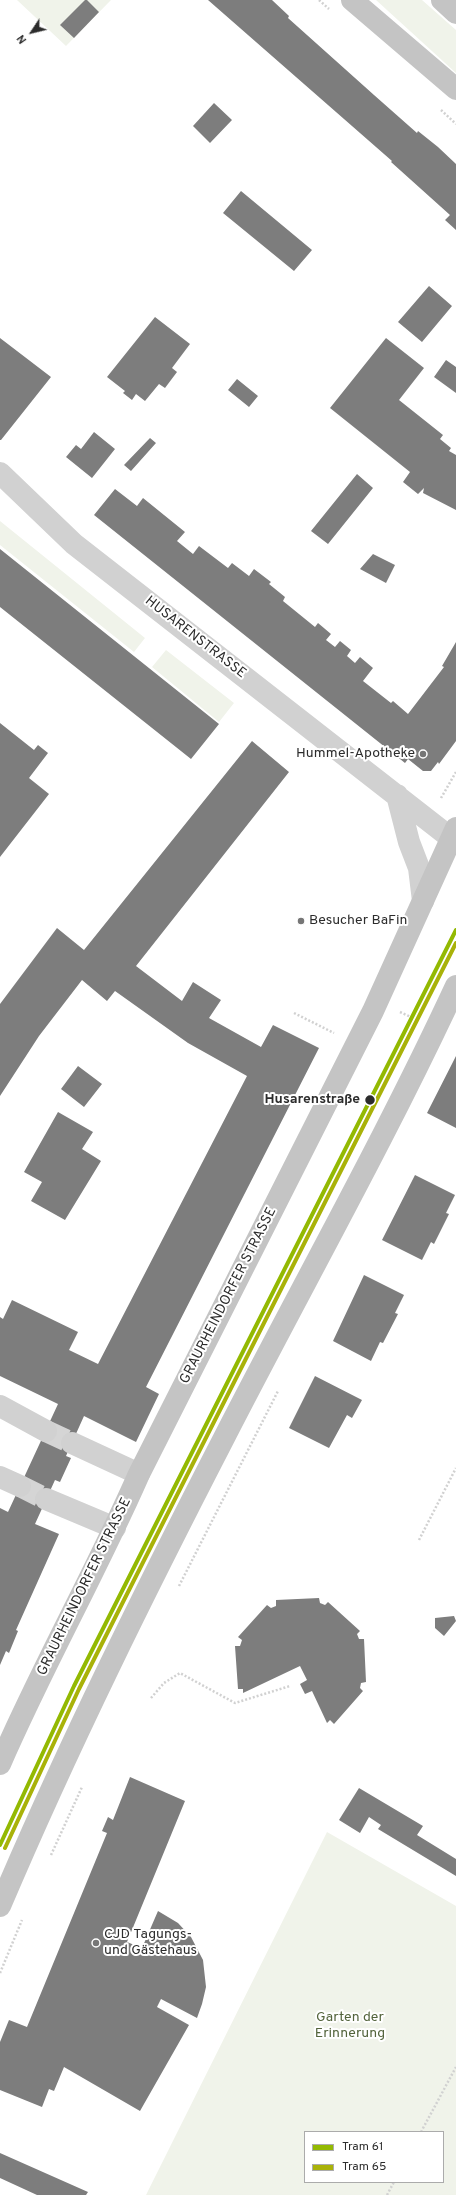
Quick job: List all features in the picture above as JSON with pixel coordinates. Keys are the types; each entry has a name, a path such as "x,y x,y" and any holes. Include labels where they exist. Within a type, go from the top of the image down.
{"main road":[{"path":"352,0 456,89"},
{"path":"442,0 456,13"},
{"name":"GRAURHEINDORFER STRASSE","path":"0,1764 17,1725 115,1528 139,1474 373,1011 454,836"},
{"path":"0,1906 44,1802 105,1673 228,1430 392,1117 456,986"}],"street":[{"name":"HUSARENSTRASSE","path":"0,473 74,544 397,795 454,836"},
{"path":"397,795 409,842 419,868 423,901"},
{"path":"0,1406 46,1430"},
{"path":"72,1443 139,1474"},
{"path":"0,1477 20,1486"},
{"path":"46,1499 115,1528"}],"path":[{"path":"395,1010 416,1020"},
{"path":"294,1013 334,1034"},
{"path":"178,1588 281,1386"},
{"path":"419,1540 456,1468"},
{"path":"151,1698 164,1683 180,1673 235,1703 290,1686"},
{"path":"50,1858 82,1786"},
{"path":"0,1973 24,1916"},
{"path":"422,2131 456,2067"},
{"path":"387,2195 393,2183"}],"green space":[{"path":"17,0 111,0 66,46"},
{"path":"376,0 422,0 456,30 456,73"},
{"path":"0,521 145,638 134,652 0,545"},
{"path":"166,650 234,703 219,722 152,667"},
{"name":"Garten der Erinnerung","path":"327,1832 456,1906 456,2195 146,2195"}],"building":[{"path":"85,0 87,0 99,12 74,38 60,25"},
{"path":"208,0 272,0 289,16 288,18 374,95 417,133 418,131 438,147 456,164 456,230 445,220 450,215 391,162 392,161"},
{"path":"214,103 232,120 210,143 193,126"},
{"path":"241,191 312,250 294,271 223,213"},
{"path":"429,286 452,306 422,342 398,322"},
{"path":"155,317 190,344 172,368 177,372 165,388 159,384 145,401 136,394 132,400 123,393 125,391 107,377"},
{"path":"0,338 51,377 1,440 0,440"},
{"path":"386,338 424,368 399,400 443,435 440,439 451,448 449,451 456,455 456,510 423,493 424,488 418,494 403,482 410,472 330,408"},
{"path":"446,360 456,367 456,393 434,377"},
{"path":"237,379 258,396 249,407 228,390"},
{"path":"94,432 115,449 92,478 66,457 76,445 81,449"},
{"path":"150,438 156,443 131,471 124,465"},
{"path":"357,474 373,488 328,544 311,531"},
{"path":"115,489 137,506 143,498 185,532 177,541 193,554 199,546 228,568 232,563 249,576 254,569 271,582 269,584 285,597 283,601 315,627 318,623 331,634 326,640 335,647 340,641 351,650 347,656 355,663 360,657 373,668 363,681 391,703 393,701 408,714 444,667 442,666 456,642 456,741 439,764 438,762 431,771 423,771 408,759 405,763 94,515"},
{"path":"0,549 219,724 191,759 0,607"},
{"path":"373,554 395,565 386,583 360,569"},
{"path":"0,723 34,750 38,745 48,753 29,778 49,794 0,857"},
{"path":"252,741 289,772 136,966 182,1001 193,982 221,1000 209,1018 261,1047 273,1025 319,1048 146,1387 159,1394 136,1442 84,1416 66,1456 71,1458 60,1482 55,1480 35,1524 59,1534 16,1630 18,1631 9,1653 6,1651 0,1665 0,1508 8,1512 58,1404 0,1376 0,1317 3,1319 12,1300 78,1332 69,1350 98,1364 247,1076 188,1043 115,991 107,1001 82,980 39,1036 0,1096 0,1004 57,928 84,950"},
{"path":"456,1056 456,1128 427,1113"},
{"path":"78,1066 102,1084 84,1107 61,1089"},
{"path":"58,1112 93,1132 82,1149 101,1161 65,1220 31,1201 42,1182 24,1172"},
{"path":"415,1175 455,1195 446,1213 449,1214 434,1244 431,1242 422,1260 382,1240"},
{"path":"364,1275 404,1295 395,1313 398,1314 383,1343 380,1342 371,1361 333,1341"},
{"path":"315,1376 362,1400 352,1418 347,1415 329,1448 289,1428"},
{"path":"319,1598 320,1603 325,1605 328,1602 360,1631 357,1634 359,1639 364,1639 366,1682 361,1683 360,1688 363,1691 334,1724 330,1720 327,1723 312,1691 305,1694 300,1684 307,1680 300,1666 243,1693 243,1689 238,1689 235,1646 240,1646 242,1640 238,1637 267,1605 271,1608 276,1606 276,1600"},
{"path":"454,1616 456,1621 444,1636 435,1628 435,1618"},
{"name":"CJD Tagungs- und Gästehaus","path":"130,1777 185,1801 127,1942 142,1948 158,1911 178,1923 191,1937 203,1960 206,1987 202,2004 197,2018 161,1999 157,2007 189,2025 140,2111 64,2067 54,2091 49,2089 42,2107 0,2090 0,2042 9,2020 27,2027 107,1833 102,1831 108,1817 113,1820"},
{"path":"359,1788 423,1826 417,1835 456,1859 456,1876 378,1829 381,1825 369,1817 360,1833 339,1820"},
{"path":"0,2153 88,2192 86,2195 37,2195 0,2178"}],"tunnel":[{"path":"46,1431 72,1443"},
{"path":"20,1486 46,1499"}],"tram line":[{"name":"61","path":"0,1845 74,1686 456,930"},
{"name":"65","path":"5,1848 79,1689 456,943"}],"place":[{"name":"Hummel-Apotheke","path":"423,754"},
{"name":"Besucher BaFin","path":"301,921"},
{"name":"Husarenstraße","path":"370,1100"},
{"name":"CJD Tagungs- und Gästehaus","path":"96,1943"}]}
